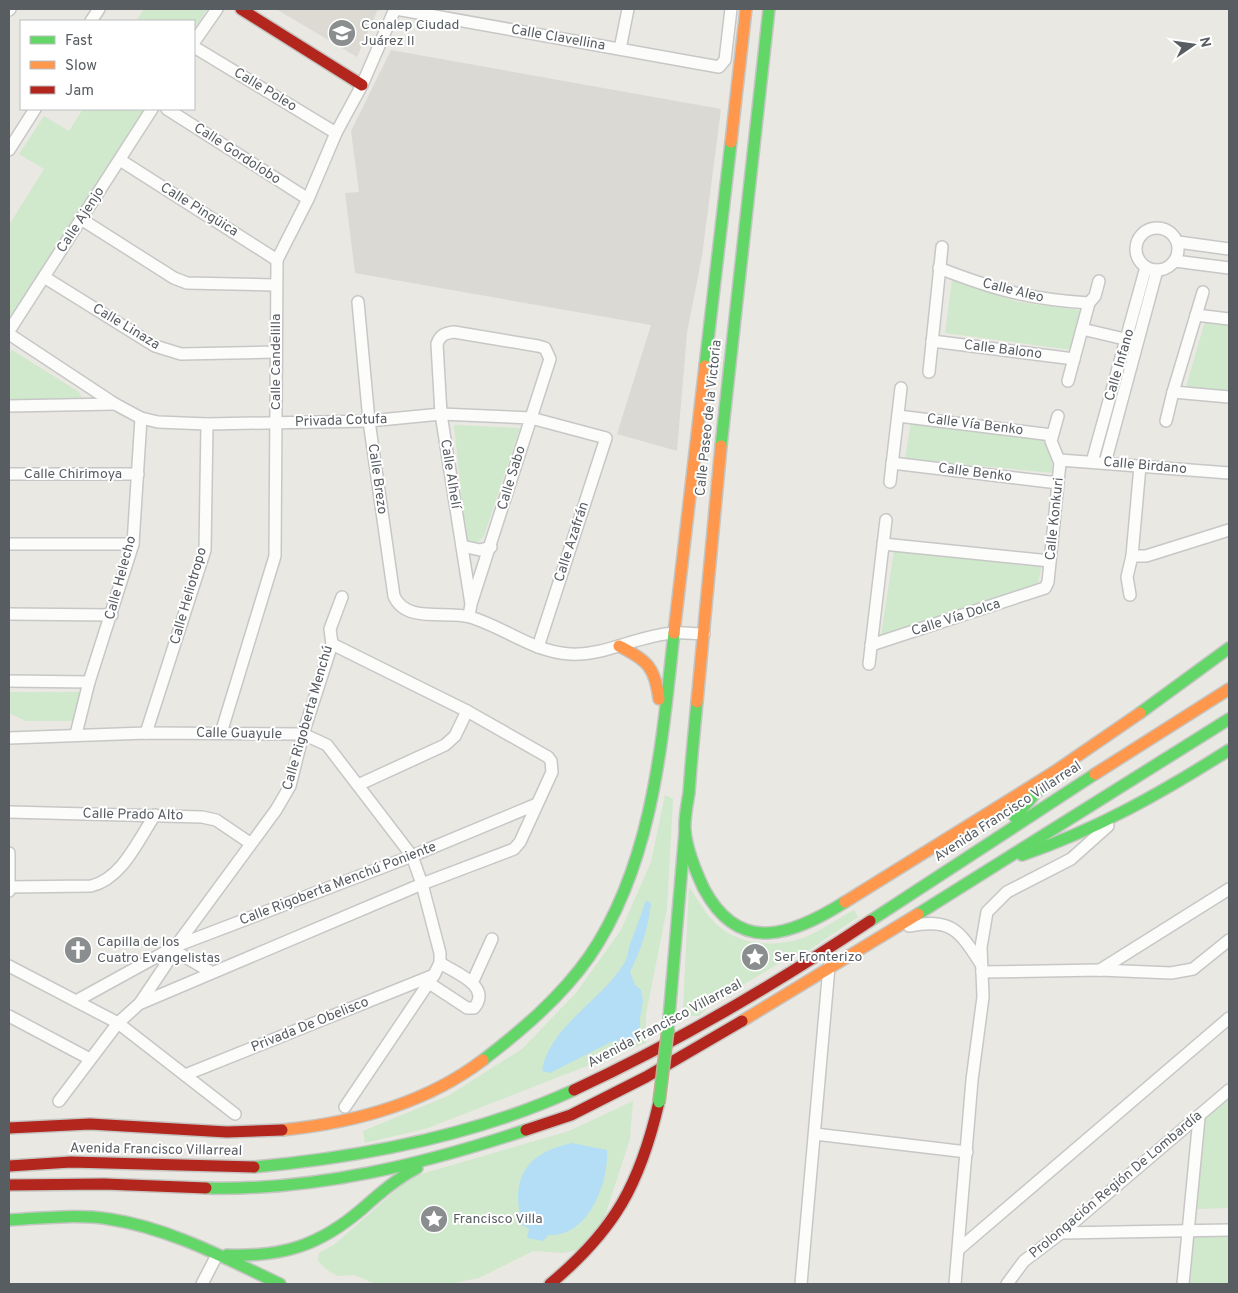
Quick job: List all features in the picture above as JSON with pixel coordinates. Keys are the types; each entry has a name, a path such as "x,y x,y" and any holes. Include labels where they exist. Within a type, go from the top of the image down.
{"main road":[{"path":"241,9 362,85"},
{"name":"Calle Paseo de la Victoria","path":"663,727 746,9"},
{"name":"Calle Paseo de la Victoria","path":"550,1284 579,1262 604,1234 621,1208 651,1142 660,1102 720,455 769,9"},
{"path":"9,1128 65,1124 103,1124 222,1132 308,1128 347,1121 390,1109 434,1092 471,1070 527,1024 566,985 595,948 619,899 639,846 651,796 663,727 655,672 640,657 619,646"},
{"path":"685,831 699,882 715,908 730,923 744,930 763,934 779,934 796,930 868,889 1054,772 1110,735 1229,648"},
{"name":"Avenida Francisco Villarreal","path":"9,1166 72,1162 239,1168 305,1162 441,1137 489,1123 560,1096 636,1061 738,1003 837,943 1000,834 1229,689"},
{"path":"217,1255 272,1255 307,1246 332,1234 407,1173 462,1151 571,1115 614,1094 730,1029 894,929 1007,860 1229,719"},
{"path":"1007,860 1060,843 1118,816 1229,750"},
{"path":"1000,834 1054,772"},
{"path":"9,1140 103,1124"},
{"path":"9,1185 104,1184 221,1188 276,1186 330,1181 462,1151"},
{"path":"9,1218 82,1218 126,1222 172,1235 280,1284"}],"street":[{"path":"92,20 98,9"},
{"path":"195,40 216,9"},
{"name":"Calle Candelilla","path":"221,734 275,556 277,260 308,199 336,133 362,85 396,9"},
{"name":"Calle Clavellina","path":"396,9 719,67 725,60 731,9"},
{"path":"620,49 628,9"},
{"name":"Calle Poleo","path":"195,48 336,133"},
{"path":"9,150 34,110"},
{"name":"Calle Ajenjo","path":"9,332 151,110"},
{"name":"Calle Gordolobo","path":"169,110 308,199"},
{"name":"Calle Pingüica","path":"120,160 277,260"},
{"path":"81,219 174,278 187,283 276,285"},
{"path":"1178,242 1175,261 1168,267 1152,268 1138,259 1136,248 1139,238 1146,230 1157,227 1167,230 1178,242 1229,249"},
{"path":"929,372 942,247"},
{"path":"1175,261 1229,268"},
{"name":"Calle Aleo","path":"939,268 1005,292 1054,301 1089,303"},
{"name":"Calle Infano","path":"1105,463 1132,341 1152,268"},
{"name":"Calle Linaza","path":"44,277 155,346 168,351 181,354 275,352"},
{"path":"1068,381 1089,303 1095,296 1099,281"},
{"path":"1166,421 1203,292"},
{"name":"Calle Brezo","path":"358,302 369,421 394,596 398,604 411,612 469,616"},
{"path":"1196,315 1229,319"},
{"path":"1082,329 1132,341"},
{"name":"Privada Cotufa","path":"9,332 114,404 141,418 158,422 207,424 369,421 441,414 531,418 606,438"},
{"name":"Calle Alhelí","path":"471,604 441,414 437,344 439,338 445,333 454,332 538,346"},
{"name":"Calle Balono","path":"932,341 1074,358"},
{"name":"Calle Infano","path":"1092,462 1132,341"},
{"name":"Calle Sabo","path":"469,616 471,604 491,547 550,359 545,348 538,346"},
{"path":"890,482 901,388"},
{"path":"1173,392 1229,397"},
{"path":"9,406 114,404"},
{"name":"Calle Vía Benko","path":"898,416 1052,435"},
{"path":"1052,435 1058,416"},
{"name":"Calle Helecho","path":"76,734 89,682 112,615 133,544 141,418"},
{"name":"Calle Heliotropo","path":"146,733 205,550 207,424"},
{"name":"Calle Konkuri","path":"1040,592 1048,582 1060,460 1051,445 1052,435"},
{"name":"Calle Azafrán","path":"538,647 606,438"},
{"name":"Calle Birdano","path":"1060,460 1229,473"},
{"name":"Calle Benko","path":"892,463 1058,483"},
{"path":"1130,596 1127,577 1132,556 1140,466"},
{"name":"Calle Chirimoya","path":"9,474 138,474"},
{"path":"869,664 886,520"},
{"path":"1132,556 1146,556 1229,530"},
{"path":"9,544 133,544"},
{"path":"883,544 1050,561"},
{"path":"462,546 480,550 491,547"},
{"name":"Calle Vía Dolca","path":"871,645 1040,592"},
{"name":"Calle Rigoberta Menchú","path":"139,1004 175,948 276,810 290,786 303,734 332,644 330,629 342,597"},
{"path":"9,614 112,615"},
{"path":"469,616 538,647 571,654 619,646 674,633 704,634"},
{"path":"59,1101 118,1023 139,1004 422,884 514,849 520,842 552,772 551,761 467,711 332,644"},
{"path":"9,681 89,682"},
{"path":"358,786 445,745 455,736 467,711"},
{"name":"Calle Guayule","path":"9,738 76,734 146,733 303,734 327,745 412,856"},
{"name":"Calle Rigoberta Menchú Poniente","path":"76,1001 175,948 412,856 537,804"},
{"name":"Calle Prado Alto","path":"9,812 202,817 216,820 250,844"},
{"path":"9,853 9,889 102,884 118,870 155,815"},
{"path":"955,1284 983,997 981,968 984,924 987,912 1007,892 1071,858 1118,816"},
{"path":"345,1107 440,963 440,953 422,884 412,856"},
{"path":"1100,970 1229,889"},
{"path":"894,929 924,924 947,925 963,939 981,968"},
{"path":"472,983 492,939"},
{"path":"981,968 1171,973 1184,971 1202,962 1229,940"},
{"path":"175,948 211,972"},
{"path":"431,979 471,1009 480,999 478,990 472,983 440,963"},
{"path":"9,966 118,1023 235,1114"},
{"path":"801,1284 829,967"},
{"name":"Privada De Obelisco","path":"185,1075 431,979"},
{"path":"9,1016 90,1059"},
{"path":"959,1249 1229,1018"},
{"name":"Prolongación Región De Lombardía","path":"1007,1284 1024,1261 1062,1233 1229,1090"},
{"path":"1183,1284 1198,1118"},
{"path":"815,1134 967,1152"},
{"path":"1062,1233 1229,1230"},
{"path":"202,1284 217,1255"}],"shaded area":[{"name":"Conalep Ciudad Juárez II","path":"276,9 378,9 357,57"},
{"path":"391,50 721,109 702,256 687,333 677,451 617,434 651,325 355,273 345,193 359,192 351,131"}],"green space":[{"path":"144,9 207,9 195,28 195,20 137,20"},
{"path":"82,110 143,110 9,322 9,225 44,169 19,154 44,116 69,131"},
{"path":"952,280 1018,302 1080,310 1072,350 945,333"},
{"path":"1205,321 1229,324 1229,391 1186,387"},
{"path":"12,350 79,392 82,399 9,399 9,355"},
{"path":"911,422 1047,440 1054,473 905,459"},
{"path":"454,425 520,428 484,536 478,542 472,543 466,538"},
{"path":"894,550 1042,564 1038,584 881,635"},
{"path":"9,692 81,692 73,721 26,721 9,713"},
{"path":"665,795 673,799 667,908 646,1014 646,1043 428,1128 365,1143 363,1131 448,1096 522,1049 576,993 621,930 651,862"},
{"path":"689,887 713,921 723,930 746,941 772,944 786,942 810,935 854,910 858,917 806,952 786,959 713,1003 699,1016 689,1016 683,1009"},
{"path":"1229,1090 1229,1208 1197,1209 1206,1109"},
{"path":"633,1101 630,1139 604,1219 577,1250 563,1253 533,1251 479,1278 449,1284 376,1284 354,1275 338,1276 327,1270 318,1261 319,1253 335,1244 411,1177 569,1131"},
{"path":"1229,1223 1229,1284 1189,1284 1195,1225"}],"water":[{"path":"646,900 651,904 648,922 641,947 630,972 635,985 641,990 643,1001 640,1018 640,1038 635,1041 611,1042 550,1073 542,1071 547,1055 555,1040 604,989 625,962"},
{"path":"571,1143 607,1150 607,1163 600,1192 585,1218 574,1228 562,1234 548,1235 543,1241 527,1238 529,1229 521,1224 518,1203 519,1185 523,1175 534,1160 542,1154"}],"traffic: fast":[{"path":"721,446 769,9"},
{"path":"705,366 731,142"},
{"path":"483,1060 526,1025 566,986 589,957 611,921 628,882 641,842 651,801 665,717 674,633"},
{"path":"1140,713 1229,648"},
{"path":"697,702 685,831 698,875 704,889 718,910 734,924 750,931 768,933 787,930 806,923 845,902"},
{"path":"918,914 1229,719"},
{"path":"1022,855 1103,822 1179,781 1229,750"},
{"path":"1015,817 1054,772"},
{"path":"870,921 1095,774"},
{"path":"668,1029 685,831"},
{"path":"659,1102 668,1029"},
{"path":"254,1167 336,1157 417,1142 497,1120 574,1090"},
{"path":"206,1188 288,1185 369,1173 448,1154 526,1130"},
{"path":"227,1255 265,1254 283,1251 315,1240 346,1222 388,1187 417,1168"},
{"path":"9,1220 84,1217 131,1223 153,1229 218,1254 280,1284"}],"traffic: slow":[{"path":"731,142 746,9"},
{"path":"674,633 705,366"},
{"path":"697,702 721,446"},
{"path":"619,646 643,660 648,666 655,679 659,699"},
{"path":"1095,774 1229,689"},
{"path":"845,902 1054,772 1140,713"},
{"path":"742,1021 918,914"},
{"path":"282,1130 309,1127 362,1116 413,1100 437,1089 483,1060"}],"traffic: jam":[{"path":"241,9 362,85"},
{"path":"574,1090 688,1032 762,990 870,921"},
{"path":"526,1130 571,1115 646,1077 742,1021"},
{"path":"550,1284 592,1244 622,1204 643,1157 659,1102"},
{"path":"9,1128 90,1124 227,1132 282,1130"},
{"path":"9,1166 71,1162 254,1167"},
{"path":"9,1185 104,1184 206,1188"}],"place":[{"name":"Conalep Ciudad Juárez II","path":"342,33"},
{"name":"Capilla de los Cuatro Evangelistas","path":"78,950"},
{"name":"Ser Fronterizo","path":"755,957"},
{"name":"Francisco Villa","path":"434,1219"}]}
